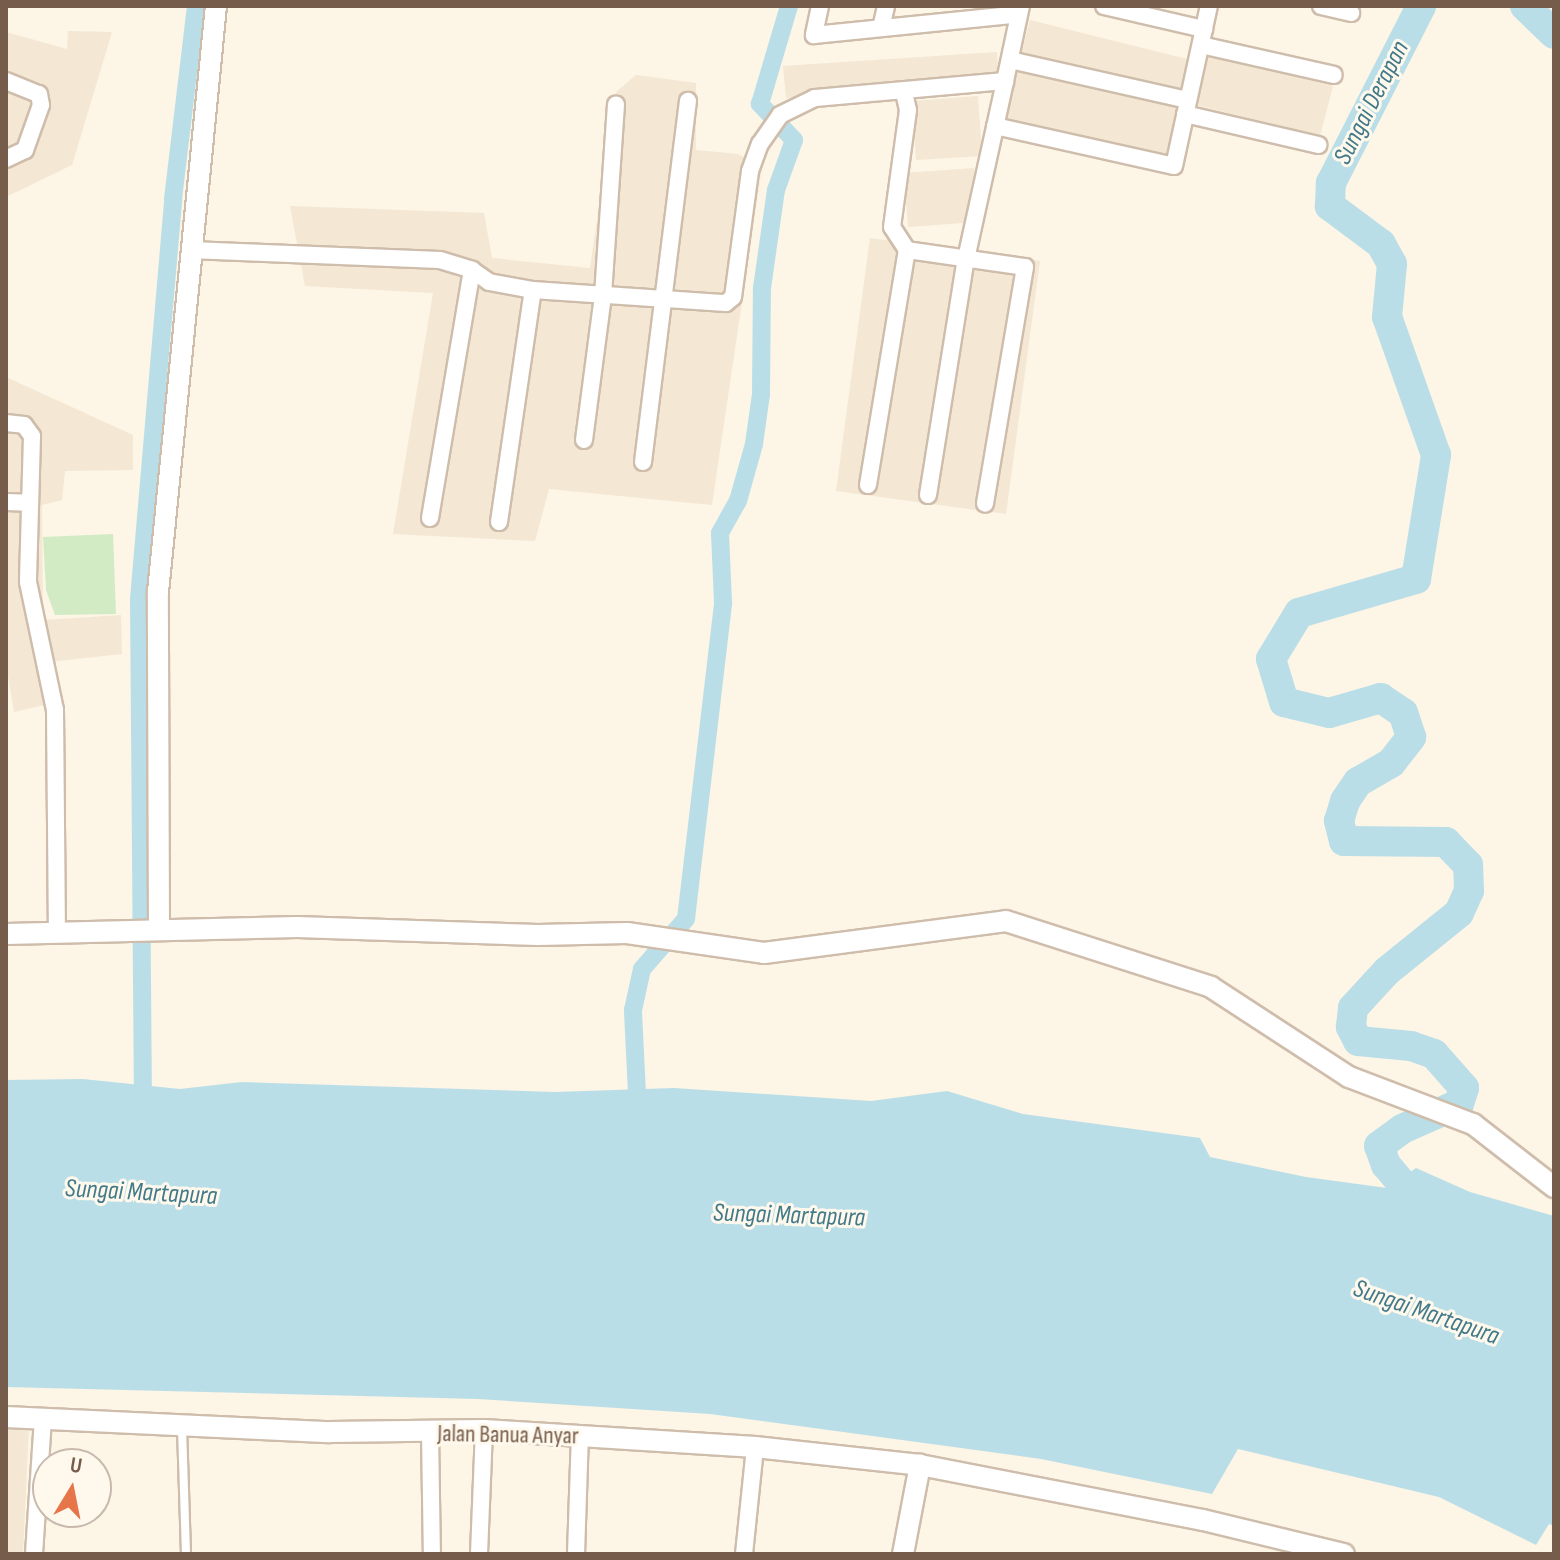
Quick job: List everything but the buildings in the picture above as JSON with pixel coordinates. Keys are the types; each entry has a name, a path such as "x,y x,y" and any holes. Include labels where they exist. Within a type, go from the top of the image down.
{"street":[{"path":"146,930 156,625 216,6"},
{"path":"820,6 814,35 881,28 952,13 1020,10 966,259 928,495"},
{"path":"881,28 886,6"},
{"path":"1104,6 1334,75"},
{"path":"995,126 1174,166 1209,6"},
{"path":"1321,6 1351,13"},
{"path":"1010,60 1318,145"},
{"path":"6,81 39,94 41,105 25,150 6,159"},
{"path":"190,250 440,260 472,270 489,282 533,290 726,303 733,297 750,171 768,131 780,115 804,99 904,93 1005,81"},
{"path":"868,485 907,250 892,227 908,110 904,93"},
{"path":"643,462 688,101"},
{"path":"584,440 603,295 616,104"},
{"path":"907,250 1025,267 985,504"},
{"path":"430,518 472,270"},
{"path":"499,522 533,290"},
{"path":"6,423 24,425 32,436 29,598 56,723 57,931"},
{"path":"6,502 29,503"},
{"path":"6,934 297,927 658,936 709,948 764,953 992,921 1024,924 1193,979 1349,1077 1473,1124 1554,1187"},
{"name":"Jalan Banua Anyar","path":"6,1417 430,1433 484,1430 755,1447 920,1465 1203,1520 1344,1554"},
{"path":"34,1554 43,1420"},
{"path":"479,1554 484,1430"},
{"path":"430,1433 432,1554"},
{"path":"576,1554 580,1436"},
{"path":"744,1554 755,1447"},
{"path":"903,1554 920,1465"}],"lane":[{"path":"182,1426 186,1554"}],"shaded area":[{"path":"1030,20 1191,60 1165,164 1003,124"},
{"path":"68,31 112,32 72,165 6,197 6,32 67,49"},
{"path":"997,52 999,84 786,98 783,66"},
{"path":"1205,54 1333,86 1320,136 1192,104"},
{"path":"636,75 696,83 696,150 738,154 762,166 712,505 549,489 535,541 393,534 433,293 305,286 290,206 484,213 492,258 590,268 616,92"},
{"path":"978,96 982,156 916,160 912,101"},
{"path":"974,168 977,222 908,227 904,173"},
{"path":"870,238 1040,261 1006,514 836,491"},
{"path":"6,377 133,435 133,470 65,471 62,500 42,505 43,620 121,615 122,654 49,662 49,704 14,712 6,664"},
{"path":"6,1423 29,1425 23,1554 6,1554"}],"green space":[{"path":"113,534 116,614 55,615 46,590 43,537"}],"water":[{"name":"Sungai Martapura","path":"83,1079 180,1089 242,1082 555,1092 674,1088 871,1101 947,1091 1023,1114 1200,1138 1210,1157 1306,1177 1387,1188 1416,1168 1470,1192 1554,1216 1554,1526 1549,1524 1536,1545 1439,1497 1238,1449 1212,1494 1041,1459 710,1414 478,1399 6,1387 6,1080"}],"waterway":[{"path":"143,1108 139,599 173,199 196,6"},
{"path":"638,1114 633,1010 642,969 686,919 723,602 720,533 738,501 754,444 761,394 762,288 776,190 794,140 760,104 789,6"},
{"name":"Sungai Derapan","path":"1405,1215 1408,1191 1386,1165 1379,1146 1402,1129 1459,1104 1464,1088 1434,1054 1411,1046 1358,1041 1351,1027 1353,1008 1387,971 1459,913 1469,891 1468,865 1446,842 1344,841 1339,821 1345,801 1358,782 1391,763 1411,737 1403,713 1381,698 1329,713 1284,702 1271,659 1299,613 1416,579 1436,455 1387,317 1392,264 1381,244 1330,206 1331,183 1421,6"},
{"name":"Sungai Derapan","path":"1525,6 1554,34"}]}
